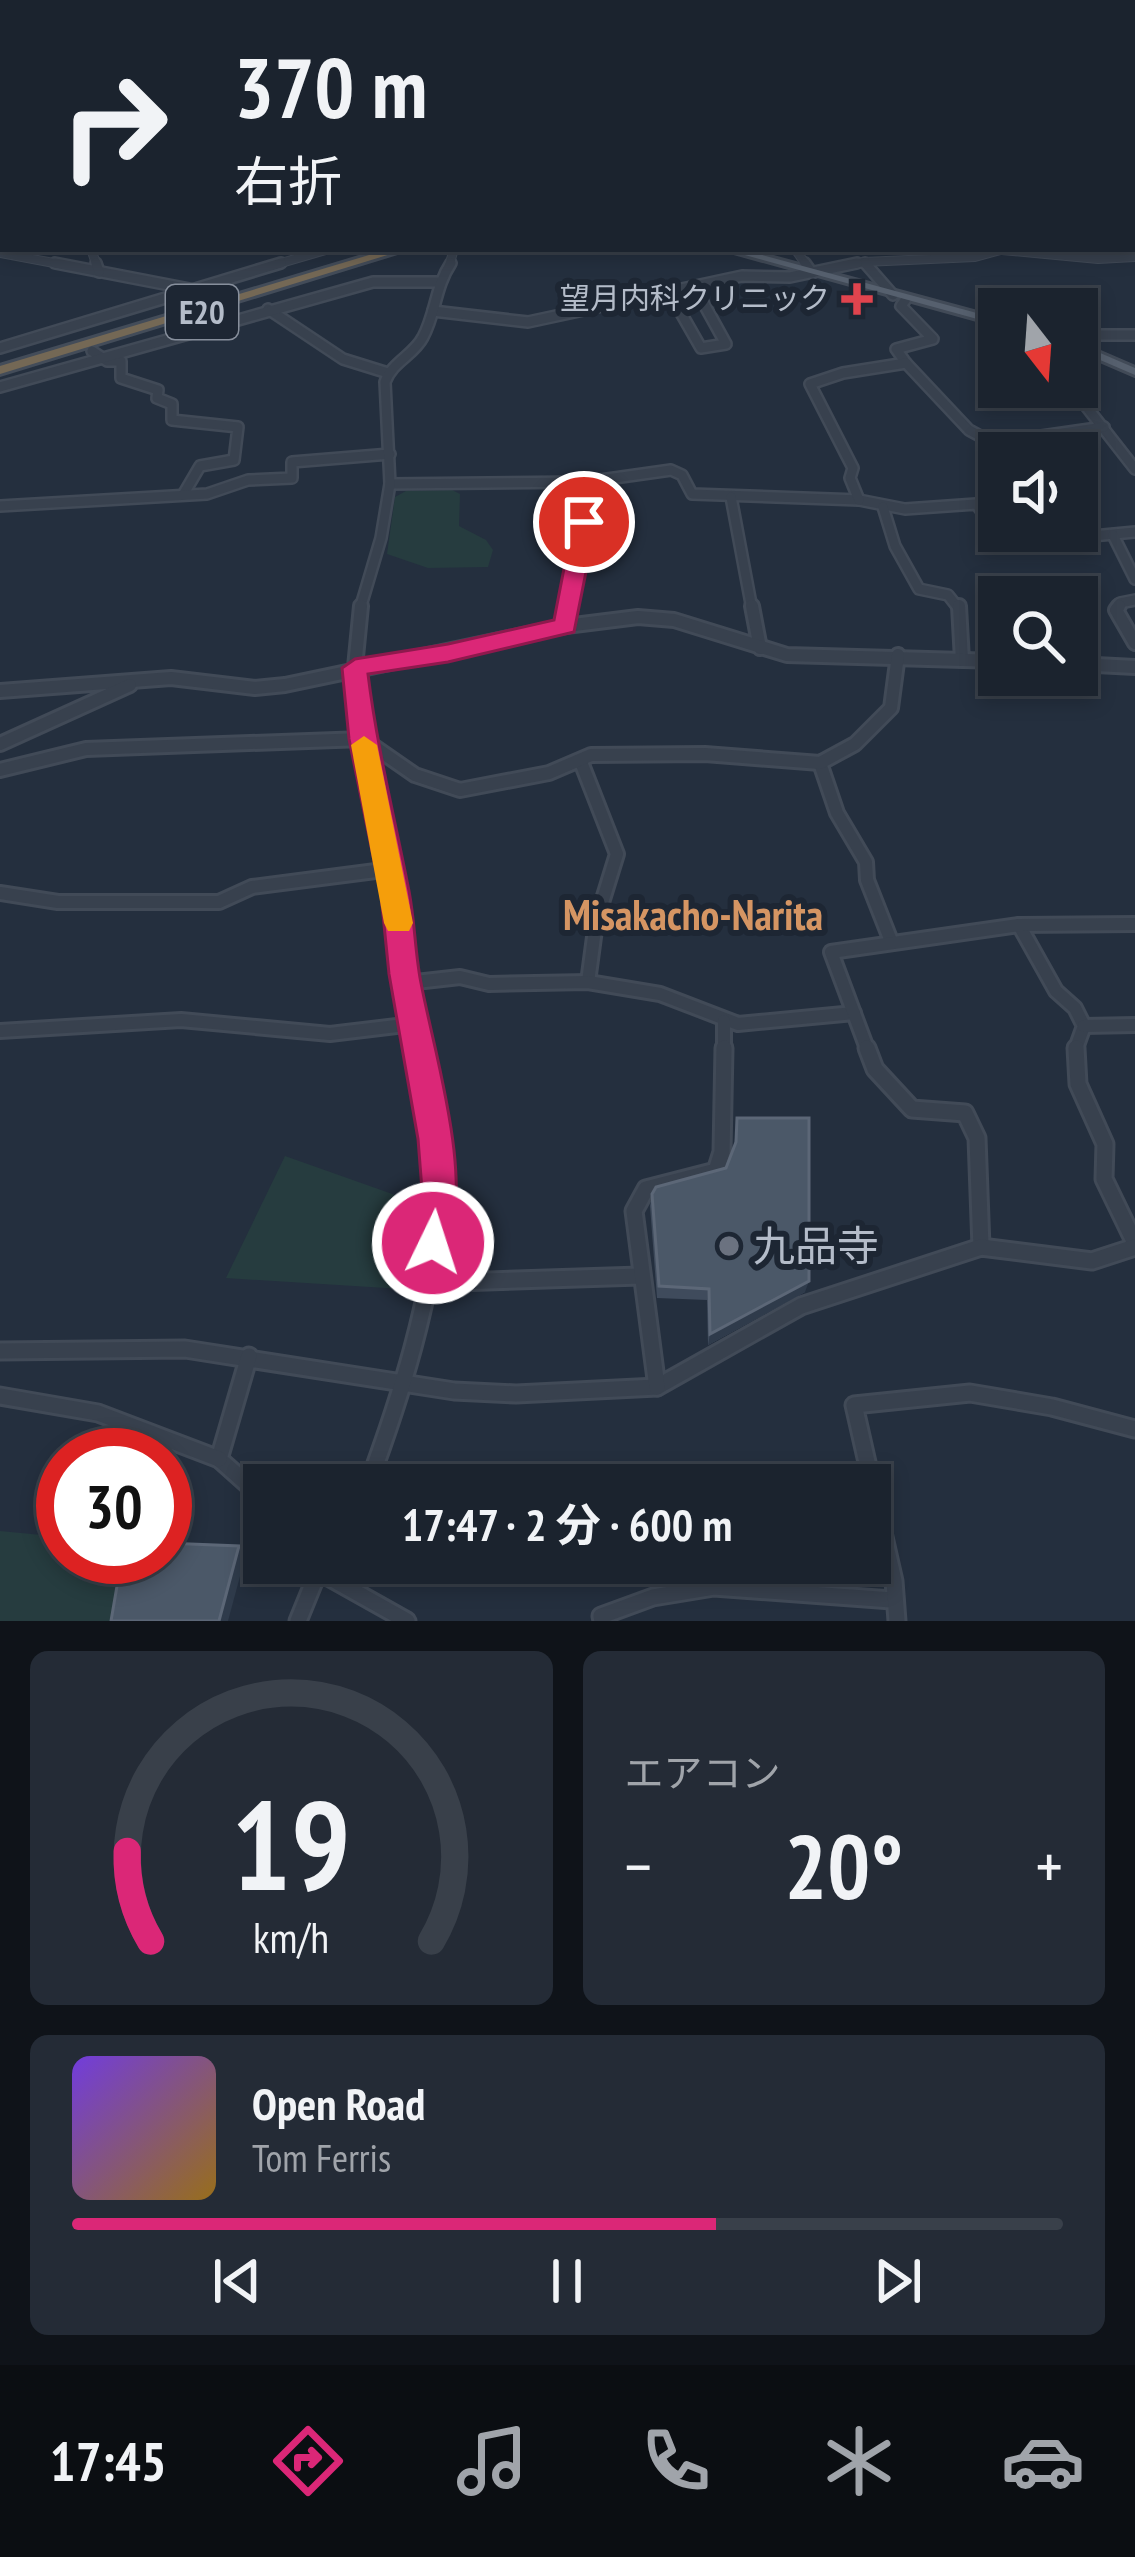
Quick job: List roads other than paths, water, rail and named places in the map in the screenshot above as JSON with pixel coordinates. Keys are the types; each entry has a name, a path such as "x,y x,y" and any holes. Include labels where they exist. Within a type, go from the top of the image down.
{"highway":[{"name":"E20","path":"0,366 369,252"},
{"name":"E20","path":"0,366 391,252"}],"main road":[{"path":"738,252 978,317"},
{"path":"1098,355 1135,372"}],"street":[{"path":"859,0 891,0"},
{"path":"92,252 98,272"},
{"path":"0,348 203,294 321,252"},
{"path":"376,1464 406,1382 440,1203 391,869 362,739 355,668 362,592 381,538 390,484 388,373 423,338 438,281 453,252"},
{"path":"797,252 809,273"},
{"path":"433,311 528,322 575,308 742,276 809,273 901,254 974,257 992,252"},
{"path":"1032,252 1098,259 1135,257"},
{"path":"0,253 203,294"},
{"path":"864,262 933,339 896,349 969,430 993,443 1104,427"},
{"path":"0,387 229,317 373,282 438,281"},
{"path":"694,286 713,310 714,324 734,357"},
{"path":"669,292 701,348 726,344"},
{"path":"268,309 344,359 388,373"},
{"path":"1098,335 1135,335"},
{"path":"97,355 121,361 121,378 158,390 157,398 172,404 172,420 238,427 234,460 208,459 190,472 182,495"},
{"path":"859,500 850,478 853,468 810,384 843,373 906,363"},
{"path":"1088,408 1135,469"},
{"path":"0,506 207,494 248,480 292,478 292,462 390,454"},
{"path":"390,484 586,482 671,470 682,475 692,494 859,500 883,507 976,505 1007,544 1135,532"},
{"path":"566,626 582,542 586,482"},
{"path":"731,497 760,648"},
{"path":"883,507 895,545 919,590 948,595 959,603 962,660"},
{"path":"1113,536 1135,579"},
{"path":"1135,600 1120,603 1116,610 1135,643"},
{"path":"0,691 171,678 255,688 566,626 638,617 674,620 760,648 821,658 898,655 978,660"},
{"path":"0,770 86,749 362,739 415,775 460,790 581,762 591,755 705,754 820,763 855,744 891,708 898,655"},
{"path":"1098,665 1135,667"},
{"path":"0,744 138,681"},
{"path":"581,762 617,854 596,922 588,982"},
{"path":"820,763 837,812 866,862 867,880 891,941"},
{"path":"0,893 58,902 219,902 252,887 391,869"},
{"path":"981,1247 976,1138 964,1113 912,1109 875,1069 831,952 1019,925 1135,923"},
{"path":"0,1351 185,1349 454,1391 516,1394 657,1387 801,1306 981,1247 1092,1261 1135,1245 1104,1179 1110,1158 1075,1070 1074,1053 1084,1027 1075,1008 1056,991 1019,925"},
{"path":"407,983 460,977 489,984 588,982 660,994 724,1022 854,1012"},
{"path":"0,1031 182,1020 330,1034 413,1024"},
{"path":"657,1387 634,1211 646,1189 716,1171 722,1151 724,1022"},
{"path":"1084,1027 1135,1025"},
{"path":"427,1283 640,1276"},
{"path":"219,1459 249,1356"},
{"path":"898,1621 892,1600 894,1581 854,1405 970,1393 1052,1407 1135,1429"},
{"path":"0,1396 98,1412 219,1459 243,1480"},
{"path":"298,1621 311,1584"},
{"path":"347,1584 406,1621"},
{"path":"602,1621 601,1616 653,1597 714,1587 892,1600"}],"tunnel":[{"path":"206,297 225,314"}],"place":[{"name":"望月内科クリニック","path":"857,299"},
{"name":"九品寺","path":"729,1246"}],"district":[{"name":"Misakacho-Narita","path":"693,915"}]}
